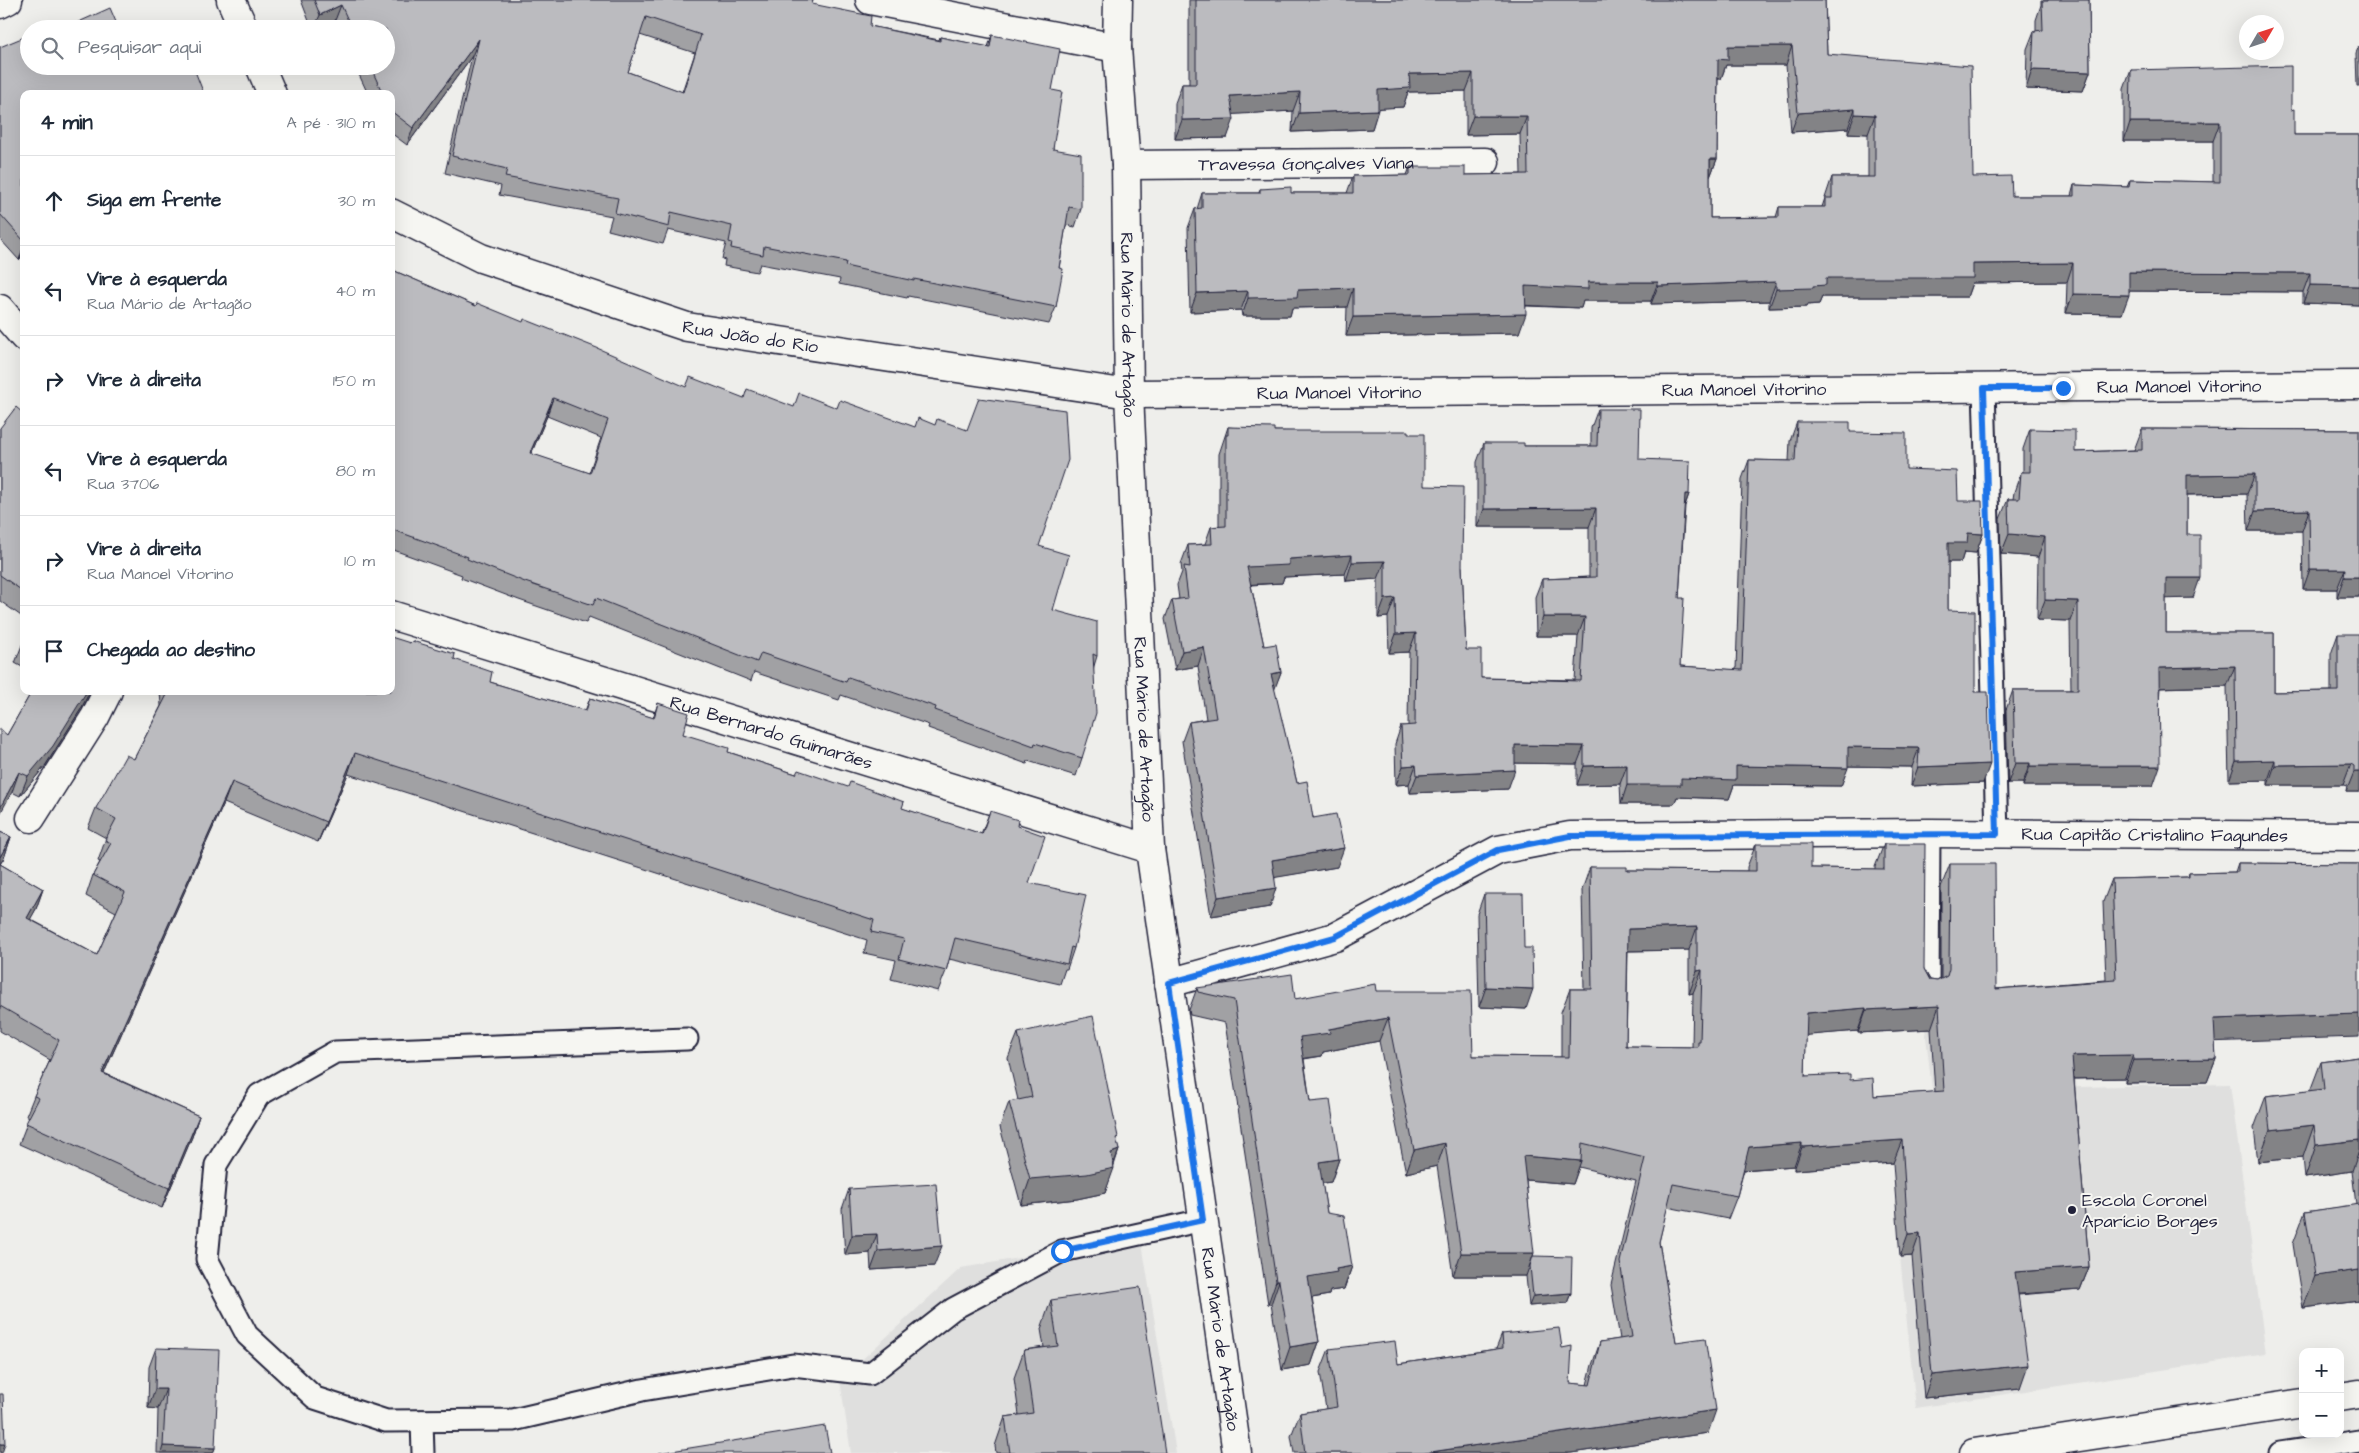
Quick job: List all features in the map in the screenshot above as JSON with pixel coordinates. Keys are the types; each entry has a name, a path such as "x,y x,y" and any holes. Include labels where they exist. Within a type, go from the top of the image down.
{"street":[{"path":"0,4 8,0"},
{"path":"231,0 240,20"},
{"path":"870,0 1117,48"},
{"name":"Rua Mário de Artagão","path":"1118,0 1117,48 1126,165 1128,394 1150,849 1237,1453"},
{"path":"264,75 270,90"},
{"name":"Travessa Gonçalves Viana","path":"1126,165 1485,162"},
{"name":"Rua João do Rio","path":"395,214 481,258 687,326 1128,394"},
{"path":"0,310 20,332"},
{"name":"Rua Manoel Vitorino","path":"1128,394 2359,385"},
{"name":"Rua Bernardo Guimarães","path":"395,616 1150,849"},
{"path":"31,818 95,717 106,695"},
{"name":"Rua Capitão Cristalino Fagundes","path":"1169,983 1335,937 1498,850 1570,836 1929,833 2359,836"},
{"path":"2344,1396 2359,1394"},
{"path":"1974,1453 2299,1404"}],"lane":[{"path":"1984,388 1997,834"},
{"path":"1928,992 1929,833"},
{"path":"687,1039 335,1052 259,1095 216,1165 207,1259 247,1335 315,1398 386,1421 513,1420 642,1390 794,1365 870,1374 953,1309 1062,1251 1203,1220"},
{"path":"422,1421 423,1453"},
{"path":"2280,1453 2359,1441"}],"shaded area":[{"name":"Escola Coronel Aparício Borges","path":"2066,998 2077,1087 2230,1084 2266,1354 1916,1408 1900,1257 1893,1163 1940,1159 1923,1011"},
{"path":"1141,1237 1176,1453 851,1453 840,1380 961,1268"}],"building":[{"path":"314,0 813,0 812,4 871,16 870,26 940,41 940,37 990,47 992,35 1060,49 1052,90 1062,92 1053,149 1081,154 1081,209 1069,207 1059,268 1063,269 1056,307 914,279 914,281 845,266 846,262 764,246 763,255 731,248 732,243 729,242 732,226 671,212 669,227 615,213 618,198 505,177 507,169 452,156 479,39 413,128 395,114 395,90 381,90 374,75 395,75 395,20 348,20 341,5 320,15","holes":["646,17 701,35 683,92 628,72"]},
{"path":"1196,0 1825,0 1827,54 1971,66 1973,177 2011,176 2012,196 2074,196 2074,185 2129,187 2130,180 2220,182 2220,122 2130,122 2131,70 2291,66 2291,110 2294,109 2294,135 2359,135 2359,286 2310,285 2310,273 2129,272 2129,295 2073,294 2073,263 1973,264 1973,278 1826,278 1826,285 1813,286 1813,288 1776,289 1776,282 1658,286 1658,282 1588,282 1588,289 1525,286 1526,314 1353,317 1353,288 1298,290 1297,297 1248,298 1248,291 1197,293 1195,209 1202,208 1202,193 1260,193 1260,189 1291,187 1291,193 1353,193 1353,176 1410,175 1410,167 1465,167 1465,175 1528,174 1527,116 1473,116 1473,73 1409,74 1410,88 1378,90 1378,110 1299,113 1300,92 1230,96 1234,119 1182,120 1182,84 1196,84","holes":["1728,46 1792,46 1798,113 1855,109 1855,114 1875,115 1875,177 1832,177 1832,198 1825,198 1825,207 1779,207 1779,217 1710,218 1710,159 1717,159 1718,59 1728,60"]},
{"path":"2089,0 2090,72 2032,70 2034,31 2043,30 2042,1"},
{"path":"110,8 115,20 83,20"},
{"path":"20,39 20,75 197,75 202,90 20,90 20,236 0,214 0,47"},
{"path":"395,271 476,306 477,303 523,322 524,319 597,348 686,387 690,377 744,398 747,389 794,407 799,393 837,408 840,400 915,427 918,418 935,425 937,419 967,430 979,398 1065,410 1068,460 1039,546 1069,555 1053,610 1097,622 1097,656 1093,654 1096,713 1082,758 1035,743 1034,746 935,710 936,707 848,677 846,682 761,653 757,662 596,598 593,605 525,582 467,559 468,557 395,530","holes":["553,398 608,420 590,473 530,453"]},
{"path":"16,407 20,410 20,589 0,575 0,428"},
{"path":"1598,409 1640,409 1639,459 1690,461 1689,494 1685,494 1679,598 1684,598 1680,666 1742,670 1749,460 1795,461 1797,422 1850,422 1850,432 1906,433 1906,469 1957,471 1958,501 1982,501 1983,534 1968,533 1967,543 1948,543 1948,610 1975,611 1975,692 1988,692 1990,764 1918,767 1919,748 1848,747 1848,768 1736,766 1736,780 1681,778 1681,785 1627,785 1627,765 1584,766 1584,746 1515,745 1515,770 1417,775 1416,765 1403,766 1401,726 1415,725 1416,633 1396,634 1395,598 1385,599 1385,561 1352,562 1352,555 1289,559 1289,565 1247,567 1264,646 1276,644 1281,672 1271,674 1297,783 1307,781 1313,818 1336,814 1344,848 1272,860 1276,888 1218,897 1189,722 1216,718 1204,647 1182,651 1172,600 1188,598 1184,566 1190,567 1188,545 1212,544 1211,527 1226,526 1226,435 1228,435 1228,427 1274,428 1274,431 1408,431 1408,434 1424,434 1424,486 1463,487 1462,567 1466,650 1481,650 1481,678 1581,681 1585,617 1543,617 1542,579 1596,577 1596,508 1484,509 1484,443 1524,443 1524,446 1597,446"},
{"path":"2030,429 2075,430 2075,452 2142,450 2142,429 2359,430 2359,577 2344,577 2345,569 2310,569 2309,510 2255,511 2255,474 2187,475 2187,535 2200,535 2200,578 2166,578 2166,633 2274,633 2274,692 2338,691 2338,634 2359,634 2359,772 2354,772 2354,766 2351,764 2275,765 2275,760 2236,761 2235,666 2159,668 2160,766 2030,766 2030,763 2015,763 2013,690 2078,690 2078,601 2045,600 2045,537 2009,534 2008,499 2019,499 2021,472 2030,472"},
{"path":"395,638 410,643 412,641 455,654 454,659 492,672 490,682 586,711 590,698 654,718 658,703 689,713 683,734 729,748 728,752 796,774 798,770 848,787 850,782 904,802 902,808 982,834 990,811 1018,820 1017,826 1045,836 1029,883 1086,895 1074,948 1071,947 1067,964 955,938 946,971 899,959 904,939 871,932 874,920 355,753 326,822 232,782 102,1073 199,1116 169,1188 26,1123 39,1098 34,1096 59,1040 0,1006 0,864 43,889 27,918 97,955 125,892 93,875 111,843 105,840 116,819 96,808 126,755 134,759 167,695 395,695"},
{"path":"30,695 85,695 53,746 28,776 19,772 0,808 0,729 7,735"},
{"path":"0,832 11,837 0,857"},
{"path":"1756,844 1811,844 1811,868 1884,869 1884,844 1925,844 1924,969 1930,980 1937,981 1947,976 1949,969 1950,864 1995,864 1996,989 2116,980 2112,879 2189,877 2189,873 2238,872 2238,863 2359,864 2359,1014 2214,1019 2216,1059 2133,1060 2133,1055 2072,1056 2089,1267 2015,1272 2028,1365 1932,1375 1920,1233 1908,1234 1902,1140 1802,1147 1802,1143 1749,1147 1737,1196 1673,1184 1659,1242 1676,1342 1705,1338 1716,1410 1424,1453 1305,1453 1300,1413 1337,1407 1329,1349 1395,1341 1398,1364 1503,1348 1502,1334 1559,1328 1562,1348 1572,1346 1570,1383 1590,1385 1600,1342 1632,1337 1620,1262 1645,1158 1582,1143 1581,1161 1523,1156 1534,1253 1461,1253 1445,1143 1414,1150 1388,1018 1329,1029 1330,1033 1300,1037 1310,1102 1330,1100 1339,1159 1319,1162 1327,1213 1344,1216 1352,1266 1336,1269 1337,1272 1308,1277 1319,1342 1290,1347 1279,1281 1276,1281 1234,1000 1198,992 1197,988 1292,974 1295,999 1375,984 1376,991 1471,991 1473,1056 1569,1057 1570,989 1592,989 1590,867 1627,867 1627,870 1756,871","holes":["1697,927 1697,971 1702,970 1700,1042 1698,1042 1698,1047 1626,1046 1628,929","1939,1006 1944,1091 1874,1096 1873,1078 1850,1080 1850,1074 1805,1076 1807,1013 1866,1008 1866,1010"]},
{"path":"1484,894 1523,894 1524,948 1532,948 1533,989 1486,987"},
{"path":"1093,1016 1118,1137 1116,1138 1119,1150 1111,1153 1114,1168 1087,1174 1030,1179 1009,1102 1032,1097 1018,1033"},
{"path":"2359,1057 2359,1140 2316,1145 2314,1125 2270,1130 2266,1096 2324,1089 2321,1062"},
{"path":"936,1184 942,1246 878,1251 877,1234 852,1235 849,1189"},
{"path":"2359,1204 2359,1270 2315,1276 2305,1212"},
{"path":"1533,1256 1572,1257 1571,1293 1533,1296 1530,1266"},
{"path":"1140,1287 1165,1453 1010,1453 1005,1417 1033,1413 1024,1350 1058,1346 1051,1300"},
{"path":"156,1348 219,1350 215,1448 163,1446 166,1389 155,1389"},
{"path":"0,1394 3,1394 5,1444 0,1444"},
{"path":"825,1426 830,1453 659,1453"}],"place":[{"name":"Escola Coronel Aparício Borges","path":"2072,1210"}],"route":[{"path":"1062,1251 1203,1220 1169,983 1335,937 1498,850 1570,836 1997,834 1984,388 2063,388"}]}
